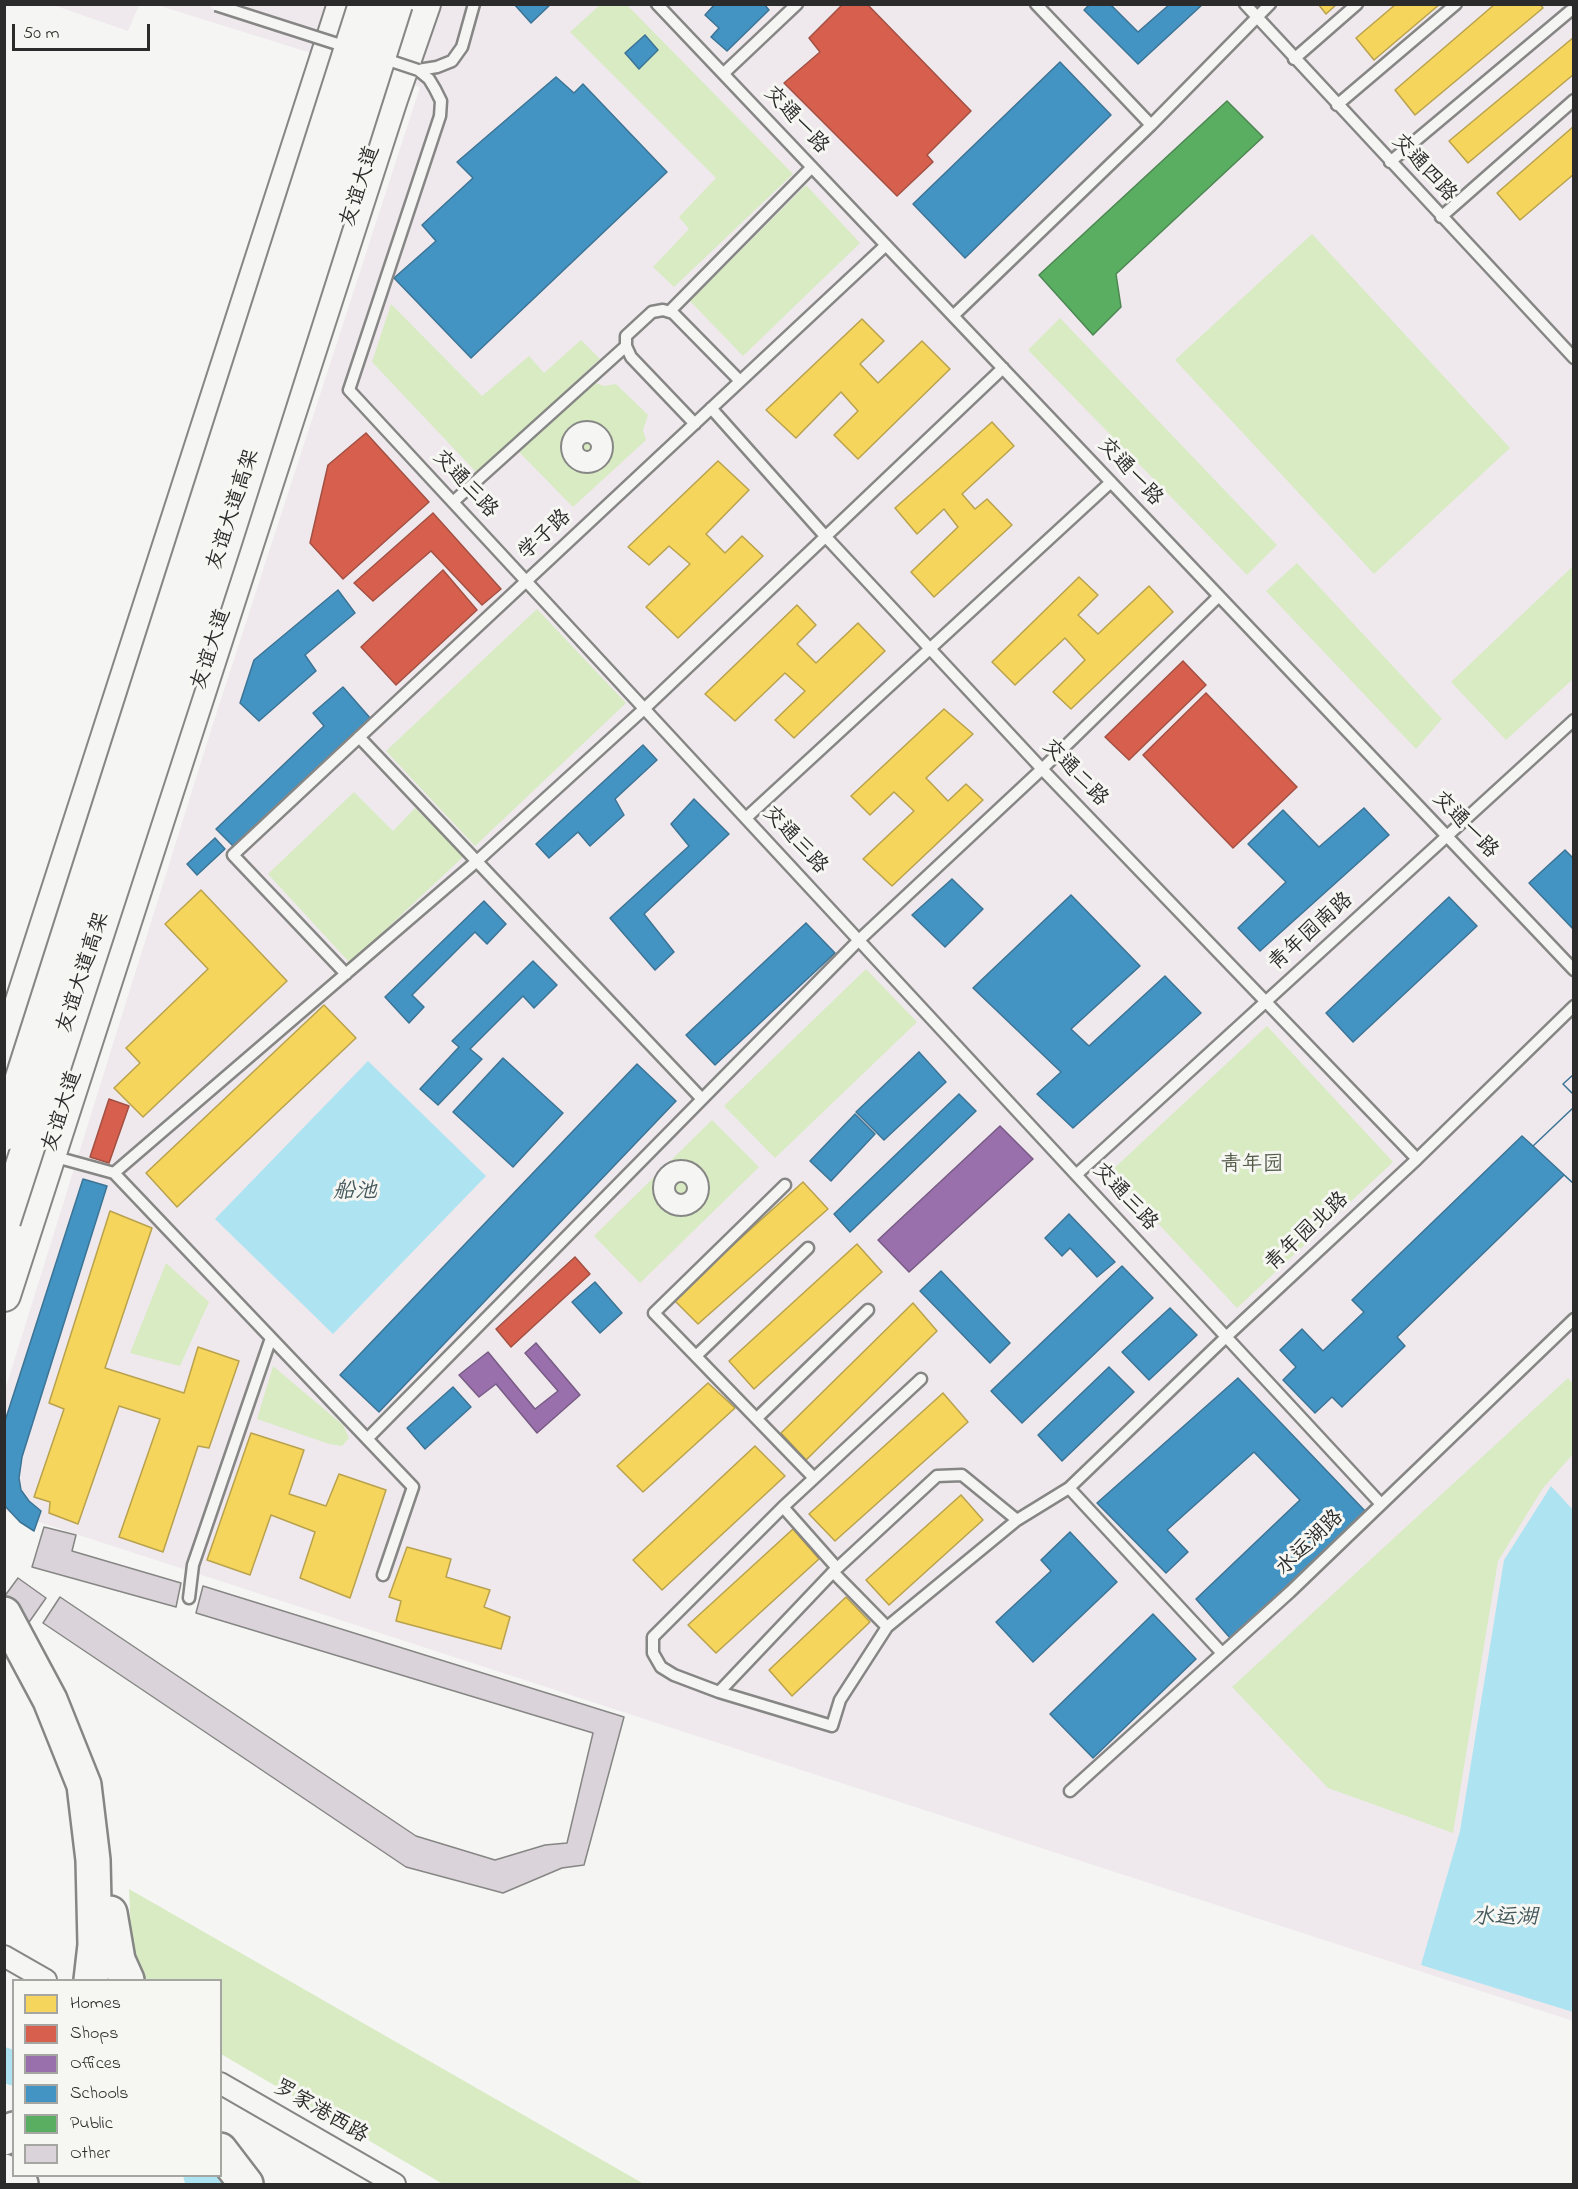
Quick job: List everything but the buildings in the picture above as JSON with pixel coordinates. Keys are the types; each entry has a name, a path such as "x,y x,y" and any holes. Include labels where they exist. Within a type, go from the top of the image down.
{"highway":[{"path":"4,1614 50,1700 84,1785 118,1960 127,1979"},
{"path":"84,1785 93,1860 95,1946 91,1979"},
{"path":"222,2153 246,2184"},
{"path":"4,2170 20,2184"},
{"path":"4,2176 20,2184"}],"main road":[{"path":"4,1057 344,4"},
{"name":"友谊大道高架","path":"4,1134 365,4"},
{"name":"友谊大道高架","path":"4,1221 221,554 396,4"},
{"name":"友谊大道","path":"4,1295 423,4"}],"street":[{"path":"4,1956 44,1979"},
{"name":"罗家港西路","path":"222,2084 395,2184"}],"lane":[{"path":"216,4 362,52"},
{"path":"374,56 418,70 437,67 452,61 462,47 474,4"},
{"name":"交通一路","path":"657,4 1574,970"},
{"path":"724,74 798,4"},
{"path":"1036,4 1151,125"},
{"name":"交通四路","path":"1245,4 1574,358"},
{"path":"953,316 1151,125 1270,4"},
{"path":"1294,58 1357,4"},
{"path":"1337,105 1456,4"},
{"path":"1390,162 1569,10"},
{"name":"交通三路","path":"418,70 429,79 441,101 440,116 349,390 1381,1504"},
{"path":"1441,217 1574,100"},
{"path":"669,312 812,167"},
{"name":"学子路","path":"346,974 233,855 886,245"},
{"path":"694,424 631,357 626,346 626,336 652,312 663,310 673,313 740,381"},
{"path":"453,502 626,346"},
{"path":"114,1173 477,861 644,709 1003,368"},
{"name":"交通二路","path":"711,408 825,537 1042,769 1417,1159"},
{"path":"746,818 1111,482"},
{"path":"367,1439 859,940 1042,769 1219,596"},
{"name":"青年园南路","path":"1076,1175 1574,720"},
{"path":"359,737 702,1099"},
{"name":"青年园北路","path":"719,1692 832,1726 840,1700 887,1627 1017,1520 1069,1488 1226,1337 1417,1159 1574,1006"},
{"path":"50,1156 114,1173 413,1487 383,1575"},
{"path":"785,1185 654,1313 814,1478"},
{"path":"696,1356 808,1248"},
{"path":"757,1418 868,1310"},
{"path":"1569,1323 1574,1335"},
{"name":"水运湖路","path":"1070,1791 1290,1592 1569,1323"},
{"path":"189,1598 193,1565 271,1338"},
{"path":"921,1379 783,1507 653,1637 653,1653 661,1667 674,1675 719,1692 835,1570 937,1476 962,1474 1017,1520"},
{"path":"1069,1488 1221,1652"},
{"path":"783,1507 835,1570 887,1627"}],"shaded area":[{"path":"53,5 139,5 128,31"},
{"path":"157,5 1573,5 1573,2021 5,1511 5,1390 211,730 420,87"}],"green space":[{"path":"600,5 627,5 793,174 674,287 653,267 689,229 679,217 716,178 570,32"},
{"path":"806,185 860,243 743,356 690,301"},
{"path":"1312,234 1510,448 1374,574 1175,360"},
{"path":"391,304 482,396 529,356 544,373 581,340 600,359 477,473 372,362"},
{"path":"1060,318 1277,545 1247,575 1028,350"},
{"path":"593,382 604,386 616,384 648,415 643,430 646,440 573,507 519,452"},
{"path":"1297,563 1442,719 1416,749 1266,591"},
{"path":"1573,566 1573,679 1506,740 1451,682"},
{"path":"537,609 626,703 475,846 386,751"},
{"path":"354,792 393,831 415,808 464,856 350,963 268,874"},
{"path":"866,969 917,1022 775,1158 724,1106"},
{"name":"青年园","path":"1267,1026 1393,1162 1237,1308 1110,1172"},
{"path":"712,1120 759,1167 640,1283 594,1236"},
{"path":"166,1263 209,1302 180,1366 130,1353"},
{"path":"273,1366 343,1425 349,1438 342,1446 329,1444 257,1419"},
{"path":"1568,1378 1573,1384 1573,1454 1543,1488 1498,1561 1453,1833 1328,1788 1232,1687"},
{"path":"129,1889 644,2184 443,2184 222,2055 222,1979 133,1979"}],"water":[{"name":"船池","path":"368,1061 486,1176 333,1334 215,1219"},
{"name":"水运湖","path":"1551,1486 1574,1511 1573,2012 1421,1965 1460,1831 1504,1560"}],"waterway":[{"path":"4,2064 12,2068"},
{"path":"202,2177 216,2184"}]}
